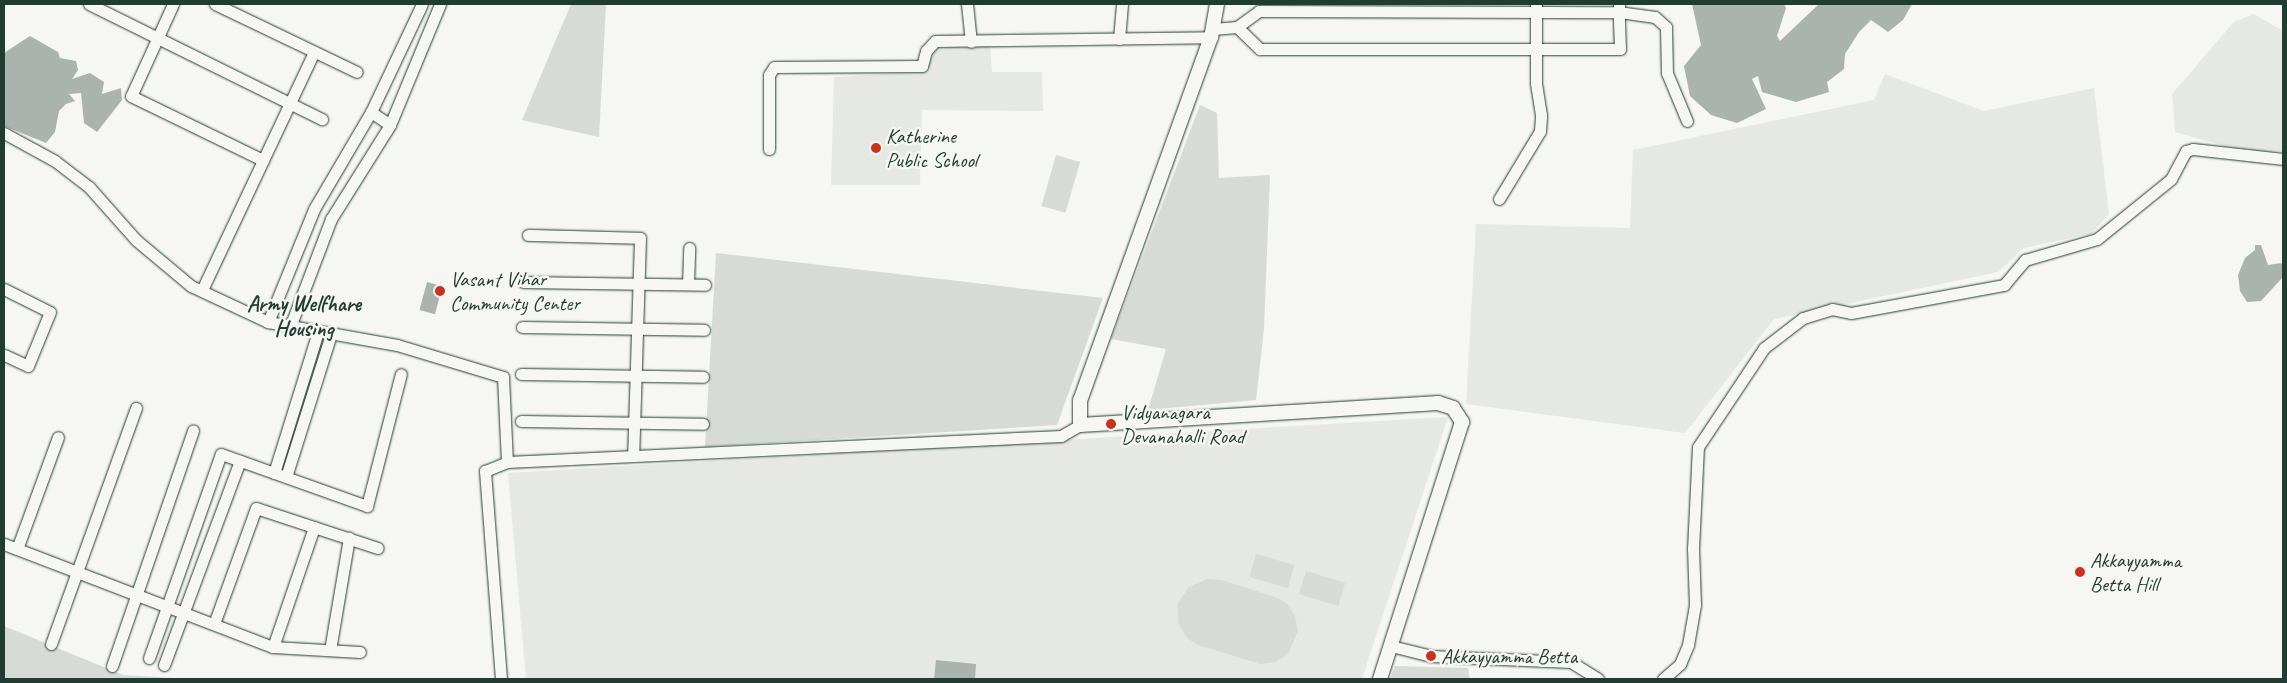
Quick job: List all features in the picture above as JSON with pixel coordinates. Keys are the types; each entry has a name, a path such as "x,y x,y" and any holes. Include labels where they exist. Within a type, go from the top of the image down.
{"main road":[{"path":"1217,4 1212,33 1080,400 1080,425 1438,403 1453,408 1462,422 1380,679"}],"street":[{"path":"88,4 322,119"},
{"path":"173,4 131,96 263,160"},
{"path":"215,4 356,72"},
{"path":"268,322 314,209 371,112 422,4"},
{"path":"290,327 331,219 390,125 440,4"},
{"path":"967,4 971,42"},
{"path":"1120,40 1122,4"},
{"path":"769,149 769,75 772,68 922,66 926,50 935,41 1120,40 1212,33 1237,27 1259,11 1536,7 1619,8 1655,17 1666,26 1667,73 1687,122"},
{"path":"1499,199 1540,131 1536,7"},
{"path":"1237,27 1260,49 1620,49 1619,8"},
{"path":"202,290 314,52"},
{"path":"371,112 390,125"},
{"path":"4,133 55,161 89,187 136,240 191,286 268,322 396,345 503,377 507,462"},
{"path":"1663,679 1680,664 1688,645 1694,604 1693,550 1698,448 1764,348 1803,318 1832,309 1851,313 2004,285 2024,260 2097,239 2171,179 2186,151 2192,149 2283,159"},
{"path":"528,234 640,238 633,456"},
{"path":"302,238 320,246"},
{"path":"688,284 689,248"},
{"path":"523,282 705,285"},
{"path":"4,289 50,312 28,366 4,355"},
{"path":"522,327 704,330"},
{"path":"274,473 318,332"},
{"path":"286,477 331,334"},
{"path":"149,658 222,454 367,506 401,374"},
{"path":"522,374 703,377"},
{"path":"51,644 136,408"},
{"path":"521,421 703,424"},
{"path":"501,679 485,471 507,462 1061,436 1080,425"},
{"path":"112,666 193,431"},
{"path":"17,549 58,437"},
{"path":"164,665 240,461"},
{"path":"214,624 256,508 378,548"},
{"path":"273,647 314,527"},
{"path":"330,650 349,538"},
{"path":"4,544 137,593 273,647 360,652"},
{"path":"1391,646 1431,656 1571,662 1598,679"}],"shaded area":[{"path":"571,4 606,4 599,137 522,120"},
{"path":"1692,4 1784,4 1786,8 1777,36 1780,41 1819,4 1912,4 1903,20 1888,32 1871,20 1859,32 1845,54 1844,69 1827,82 1829,92 1796,102 1762,92 1758,76 1752,79 1766,109 1737,123 1711,115 1690,96 1684,66 1701,45"},
{"path":"2254,14 2283,31 2283,151 2246,152 2175,132 2172,94 2234,22"},
{"path":"30,36 58,52 60,58 76,61 78,70 72,79 90,73 104,82 102,94 121,88 122,100 97,132 84,123 81,93 69,94 75,101 66,104 59,111 55,132 46,143 4,126 4,53"},
{"name":"Katherine Public School","path":"990,45 992,72 1042,72 1043,111 922,110 920,185 831,185 834,77 926,72 936,46"},
{"path":"1885,74 1984,111 2094,88 2109,214 2091,234 2024,248 1998,272 1774,319 1685,433 1466,404 1476,224 1630,228 1633,150 1874,100"},
{"path":"1200,105 1217,113 1219,178 1270,175 1264,329 1256,400 1148,410 1166,349 1111,339"},
{"path":"1056,155 1080,162 1065,213 1041,206"},
{"path":"2255,245 2261,245 2268,265 2281,263 2283,266 2283,277 2261,301 2247,302 2240,291 2238,275 2245,258 2255,250"},
{"path":"716,253 1103,298 1057,425 705,447"},
{"path":"427,282 442,286 435,314 419,310"},
{"path":"1448,417 1362,679 526,679 508,473"},
{"path":"1256,554 1294,565 1288,588 1249,577"},
{"path":"1306,571 1345,583 1338,606 1299,594"},
{"path":"1207,579 1221,580 1278,598 1287,604 1295,616 1298,631 1288,654 1275,662 1260,664 1198,645 1187,638 1178,622 1178,603 1189,587"},
{"path":"4,626 123,675 192,679 4,679"},
{"path":"936,660 976,664 975,679 934,679"},
{"path":"1395,666 1468,668 1470,679 1390,679"}],"place":[{"name":"Katherine Public School","path":"876,148"},
{"name":"Vasant Vihar Community Center","path":"440,291"},
{"name":"Vidyanagara Devanahalli Road","path":"1111,424"},
{"name":"Akkayyamma Betta Hill","path":"2080,572"},
{"name":"Akkayyamma Betta","path":"1431,656"}],"district":[{"name":"Army Welfhare Housing","path":"304,316"}]}
